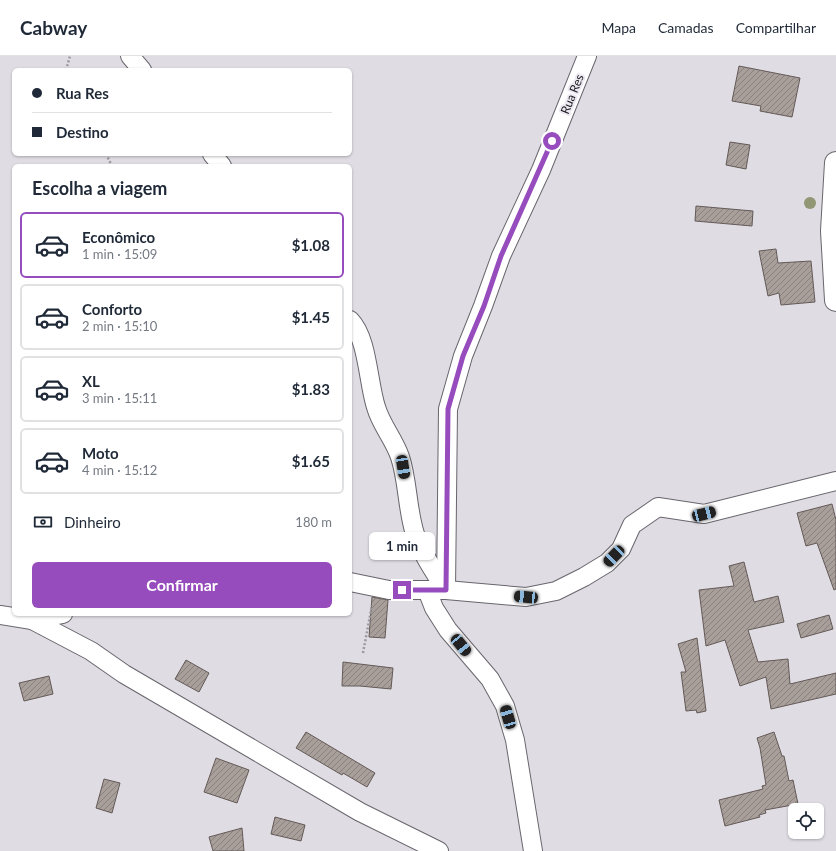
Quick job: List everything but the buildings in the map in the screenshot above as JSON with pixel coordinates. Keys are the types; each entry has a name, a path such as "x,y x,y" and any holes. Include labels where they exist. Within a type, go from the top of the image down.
{"main road":[{"path":"836,163 834,231 836,300"}],"street":[{"path":"130,56 140,68"},
{"name":"Rua Res","path":"446,590 448,409 463,356 484,306 501,256 541,170 587,56"},
{"path":"214,156 220,164"},
{"path":"352,322 361,339 370,387 376,408 399,455 415,534 425,555 446,590"},
{"path":"352,582 389,590 446,590 526,597 556,591 584,577 607,563 621,548 632,525 658,507 704,514 836,481"},
{"path":"427,590 434,608 448,630 490,679 505,706 515,740 533,851"},
{"path":"0,615 32,620 91,651 124,674 360,812 439,851"},
{"path":"32,620 53,616"}],"path":[{"path":"67,68 70,56"}],"route":[{"path":"402,590 446,590 448,409 463,356 484,306 501,256 541,170 552,141"}]}
